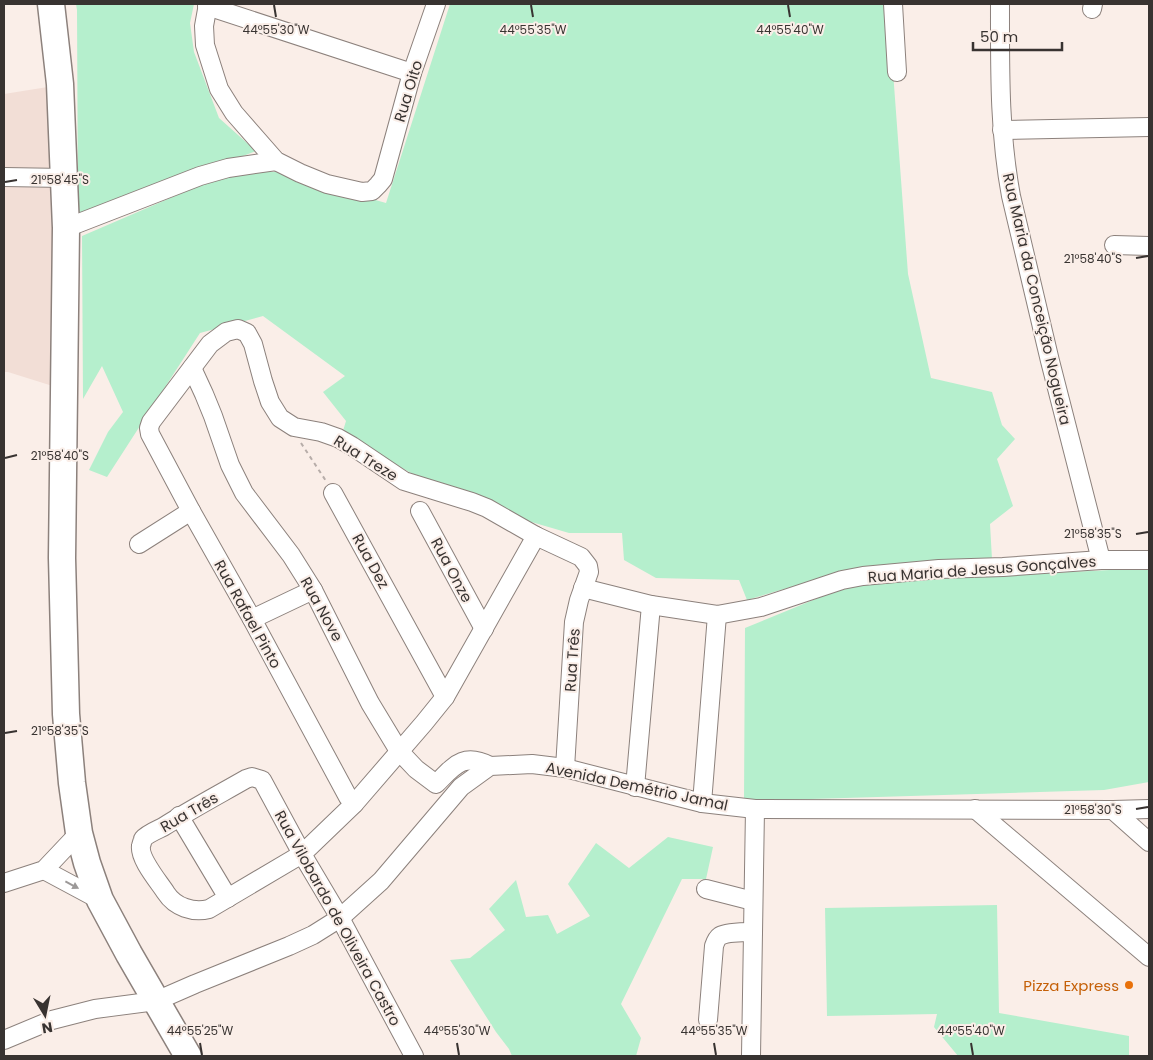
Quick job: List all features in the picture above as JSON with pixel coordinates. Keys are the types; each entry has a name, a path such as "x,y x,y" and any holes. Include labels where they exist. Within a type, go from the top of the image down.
{"highway":[{"path":"52,4 60,84 65,178 62,558 66,714 72,783 79,833 100,900 188,1056"}],"street":[{"name":"Rua Oito","path":"276,161 327,184 362,192 372,191 378,186 383,179 412,73 436,4"},
{"path":"893,4 897,72"},
{"name":"Rua Maria da Conceição Nogueira","path":"1000,4 1000,98 1006,170 1050,361 1101,560"},
{"path":"276,161 234,113 220,89 205,45 204,26 207,5 412,73"},
{"path":"1002,130 1149,128"},
{"path":"66,228 200,176 228,168 276,161"},
{"path":"4,178 65,178"},
{"path":"1114,245 1149,246"},
{"path":"192,368 210,344 226,332 238,329 247,333 253,344 270,402 280,418 294,427"},
{"name":"Rua Rafael Pinto","path":"192,368 151,422 150,434 348,797 354,804"},
{"name":"Rua Nove","path":"192,368 214,416 230,465 244,493 291,555 313,590 370,704 399,751 416,769 436,784 454,765 468,760 481,761 490,766"},
{"name":"Rua Treze","path":"294,427 321,432 338,438 404,481 487,508 536,536 581,557"},
{"name":"Rua Dez","path":"333,493 445,697"},
{"path":"139,544 191,511"},
{"name":"Rua Onze","path":"420,511 484,629"},
{"path":"179,816 228,898 302,854 354,804 445,697 536,536"},
{"name":"Rua Três","path":"565,768 574,622 589,572 588,566 581,557"},
{"name":"Rua Maria de Jesus Gonçalves","path":"583,588 651,605 717,615 761,607 842,580 863,576 939,569 1003,567 1101,560 1149,560"},
{"path":"252,619 313,590"},
{"path":"635,787 651,605"},
{"path":"702,803 717,615"},
{"name":"Avenida Demétrio Jamal","path":"490,766 532,764 565,768 702,803 755,809 1149,809"},
{"path":"4,1040 52,1020 95,1009 156,1000 313,935 340,918 381,881 461,787 490,766"},
{"name":"Rua Três","path":"228,898 202,911 188,909 178,904 169,897 144,860 140,845 143,838 246,779 252,777 262,780"},
{"name":"Rua Vilobardo de Oliveira Castro","path":"262,780 302,854 340,918 414,1056"},
{"path":"751,1056 755,809"},
{"path":"975,809 1149,957"},
{"path":"1113,810 1149,842"},
{"path":"4,883 44,870 79,833"},
{"path":"44,870 100,900"},
{"path":"706,889 753,901"},
{"path":"708,1020 716,940 726,934 753,932"}],"path":[{"path":"294,427 302,444 333,493"}],"shaded area":[{"path":"54,86 59,388 4,372 4,94"}],"green space":[{"path":"76,4 194,4 190,23 194,52 219,118 256,151 78,220"},
{"path":"450,4 888,4 908,274 931,378 992,392 1002,425 1015,439 997,459 1013,506 990,524 992,559 856,568 747,600 739,580 656,578 624,560 622,533 569,533 528,521 523,529 418,477 342,434 346,421 323,392 345,376 263,316 200,333 107,477 89,470 108,432 123,412 102,366 83,399 82,236 233,171 276,172 386,203"},
{"path":"1149,568 1149,782 1104,790 744,801 745,628 862,580"},
{"path":"668,837 713,847 706,879 682,879 621,1004 641,1038 636,1056 512,1056 450,960 470,958 505,930 489,909 516,880 526,917 548,915 557,934 590,916 568,884 596,843 629,868"},
{"path":"997,905 999,1013 1129,1036 1129,1056 958,1056 934,1027 937,1014 827,1016 825,908"}],"place":[{"name":"Pizza Express","path":"1129,985"}]}
